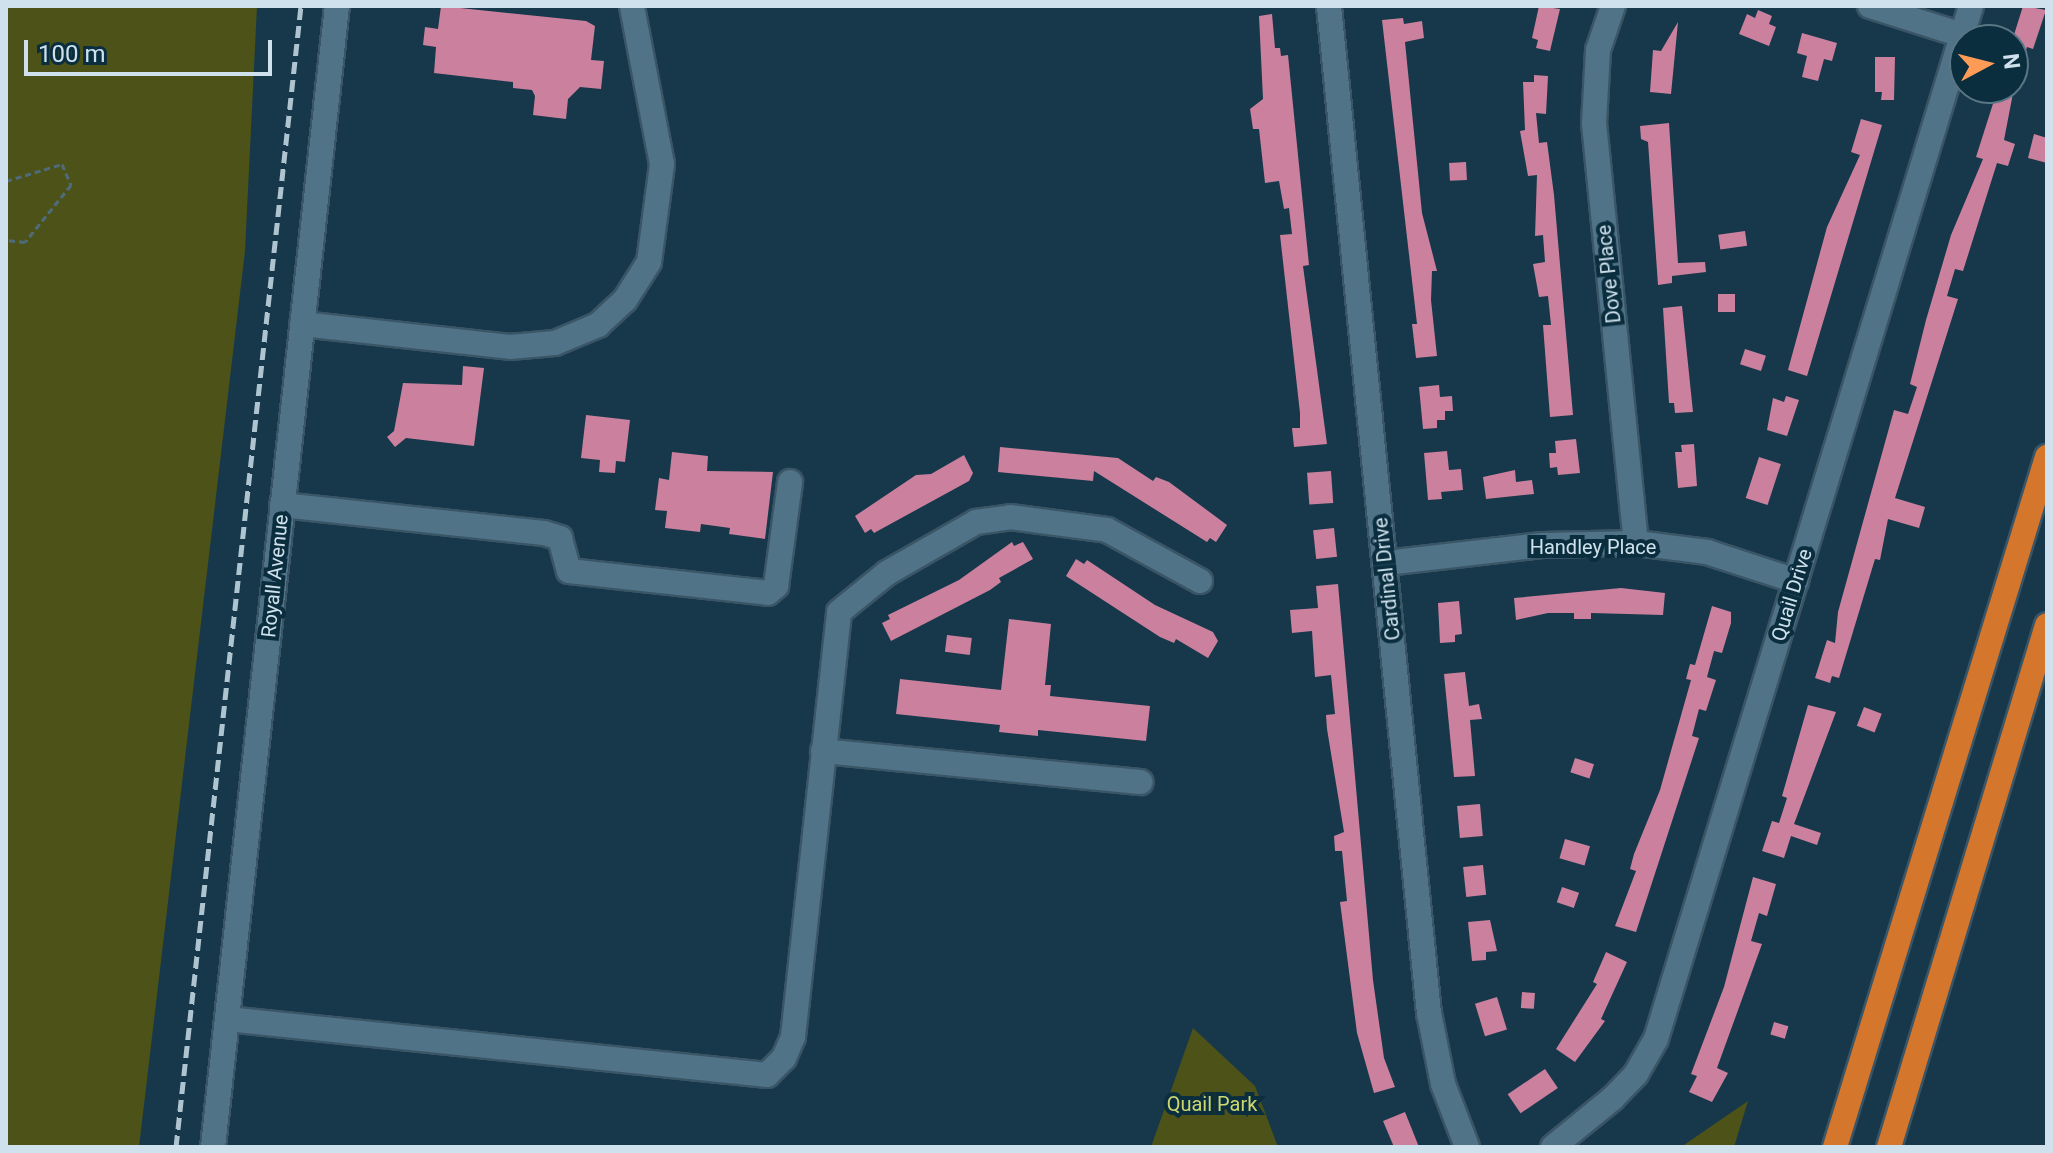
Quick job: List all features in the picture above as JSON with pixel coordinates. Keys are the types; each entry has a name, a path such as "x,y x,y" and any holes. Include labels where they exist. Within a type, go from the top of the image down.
{"highway":[{"path":"1835,1147 2047,457"},
{"path":"1889,1147 2047,625"}],"street":[{"name":"Royall Avenue","path":"213,1147 337,6"},
{"path":"302,324 510,347 555,343 598,325 625,300 649,262 662,164 632,6"},
{"name":"Cardinal Drive","path":"1329,6 1429,1013 1443,1084 1467,1147"},
{"name":"Dove Place","path":"1613,6 1598,50 1594,123 1636,543"},
{"path":"1870,6 1949,31"},
{"name":"Quail Drive","path":"1553,1147 1613,1098 1656,1039 1949,78"},
{"path":"282,505 544,533 560,538 569,571 768,593 776,586 790,482"},
{"path":"227,1019 767,1075 784,1058 793,1037 839,612 887,573 976,522 1055,520 1107,530 1200,581"},
{"name":"Handley Place","path":"1386,563 1542,545 1636,543 1707,552 1796,581"},
{"path":"823,751 1140,782"}],"path":[{"path":"6,181 62,164 71,185 25,242 6,240"}],"green space":[{"path":"6,6 257,6 245,251 139,1147 6,1147"},
{"name":"Quail Park","path":"1193,1028 1255,1086 1278,1147 1151,1147"},
{"path":"1748,1101 1734,1147 1681,1147"}],"building":[{"path":"441,6 586,21 595,26 591,60 604,61 601,89 580,87 568,99 566,119 533,115 535,96 532,90 513,88 513,82 434,73 436,47 423,45 425,27 438,29"},
{"path":"1539,6 1560,9 1550,51 1536,48 1538,40 1532,38"},
{"path":"2023,6 2046,10 2033,49 2029,48 2029,24 2017,24"},
{"path":"1758,10 1772,16 1769,24 1776,27 1769,46 1739,34 1747,14 1755,18"},
{"path":"1272,14 1275,48 1280,48 1281,56 1288,55 1309,265 1303,266 1327,444 1294,447 1292,428 1300,428 1300,413 1280,235 1292,234 1289,208 1284,209 1279,181 1265,183 1259,129 1253,129 1250,109 1263,99 1259,16"},
{"path":"1403,18 1404,24 1422,21 1424,38 1405,42 1422,213 1437,271 1432,271 1431,300 1437,356 1416,358 1412,324 1417,324 1382,20"},
{"path":"1678,22 1671,94 1650,92 1653,50 1661,51"},
{"path":"1802,33 1837,43 1832,61 1824,59 1818,81 1802,77 1807,56 1797,53"},
{"path":"1875,57 1895,57 1894,100 1881,100 1882,92 1875,92"},
{"path":"1534,75 1548,76 1546,114 1536,113 1539,143 1547,142 1554,195 1573,415 1550,417 1543,325 1551,325 1548,296 1539,297 1533,264 1545,262 1543,235 1535,236 1537,175 1528,176 1520,131 1525,130 1523,82 1534,82"},
{"path":"1993,104 2011,104 2004,140 2015,144 2008,166 1997,163 1963,271 1955,269 1947,296 1958,299 1895,498 1925,507 1919,528 1888,519 1880,560 1875,559 1839,678 1832,676 1830,683 1815,678 1827,640 1835,643 1838,612 1894,410 1908,414 1917,387 1910,384 1926,320 1951,235 1983,159 1976,157"},
{"path":"1861,119 1882,125 1807,376 1788,370 1827,227 1860,155 1851,152"},
{"path":"1669,123 1678,263 1705,262 1706,272 1672,276 1672,283 1658,285 1648,142 1641,139 1640,126"},
{"path":"2034,134 2047,138 2047,163 2028,158"},
{"path":"1466,162 1467,180 1450,181 1449,163"},
{"path":"1745,231 1747,246 1720,250 1718,235"},
{"path":"1718,294 1735,294 1735,312 1718,312"},
{"path":"1682,306 1693,412 1675,413 1674,403 1669,403 1663,308"},
{"path":"1745,349 1766,356 1761,371 1740,364"},
{"path":"463,366 484,368 474,446 406,438 395,447 387,437 394,431 403,383 462,385"},
{"path":"1439,385 1440,397 1452,396 1453,411 1445,411 1445,420 1437,420 1437,428 1423,429 1419,387"},
{"path":"1786,396 1799,400 1787,436 1767,430 1773,398 1784,402"},
{"path":"586,415 630,420 625,462 616,461 615,473 599,472 600,460 581,458"},
{"path":"1576,439 1580,473 1558,475 1557,467 1550,468 1549,453 1556,453 1555,441"},
{"path":"1694,444 1697,486 1678,488 1675,452 1682,452 1681,445"},
{"path":"1000,447 1118,458 1153,481 1156,477 1169,482 1227,525 1216,542 1210,538 1207,542 1094,471 1093,481 998,472"},
{"path":"1447,451 1449,470 1461,469 1463,490 1441,492 1442,499 1428,500 1424,453"},
{"path":"672,452 708,456 707,471 773,472 765,539 729,534 730,528 701,524 700,532 665,528 667,511 655,510 659,478 669,480"},
{"path":"964,455 973,473 969,481 874,533 871,529 865,533 855,516 916,475 931,474"},
{"path":"1759,457 1781,464 1768,505 1746,498"},
{"path":"1515,470 1516,482 1532,480 1534,494 1486,499 1483,477"},
{"path":"1331,471 1333,503 1309,505 1307,473"},
{"path":"1334,528 1337,557 1316,559 1313,530"},
{"path":"1012,542 1014,546 1023,542 1033,559 999,578 1001,582 990,590 891,641 882,623 890,619 888,615 959,580"},
{"path":"1076,559 1084,564 1087,560 1155,605 1213,632 1218,641 1208,658 1176,639 1174,643 1160,637 1066,576"},
{"path":"1338,584 1373,980 1384,1058 1395,1087 1374,1093 1357,1033 1340,902 1347,901 1342,851 1335,851 1334,836 1344,832 1327,729 1326,715 1335,714 1331,675 1315,677 1312,631 1292,633 1290,610 1318,608 1316,586"},
{"path":"1621,588 1665,593 1663,615 1591,613 1591,619 1574,619 1574,613 1548,613 1516,620 1514,598"},
{"path":"1459,601 1462,634 1455,635 1455,642 1440,643 1438,603"},
{"path":"1712,606 1731,612 1731,623 1722,653 1714,651 1707,677 1716,680 1706,711 1699,709 1692,736 1699,738 1636,932 1615,926 1636,871 1630,869 1634,854 1660,790 1691,680 1686,679 1690,664 1695,665"},
{"path":"1009,619 1051,624 1045,685 1051,685 1050,696 1150,706 1146,741 1038,730 1038,736 999,732 1000,725 896,714 900,679 1001,690"},
{"path":"947,635 972,638 970,655 945,652"},
{"path":"1465,672 1469,706 1479,704 1482,719 1470,720 1475,776 1454,777 1444,674"},
{"path":"1808,705 1836,712 1794,824 1821,833 1817,845 1791,836 1784,858 1762,851 1772,821 1779,823 1787,798 1782,796"},
{"path":"1864,707 1882,714 1875,732 1857,726"},
{"path":"1575,758 1594,764 1589,778 1570,772"},
{"path":"1480,804 1483,836 1460,838 1457,806"},
{"path":"1565,839 1590,846 1584,865 1559,858"},
{"path":"1483,865 1486,895 1466,897 1463,867"},
{"path":"1753,877 1776,884 1767,916 1759,913 1751,941 1762,944 1717,1068 1728,1073 1712,1102 1689,1092 1697,1076 1691,1074 1724,987"},
{"path":"1562,887 1579,893 1574,908 1557,902"},
{"path":"1490,920 1497,951 1486,952 1486,960 1472,961 1468,922"},
{"path":"1606,952 1627,962 1601,1019 1605,1021 1575,1062 1556,1049 1597,984 1593,982"},
{"path":"1522,992 1535,993 1534,1009 1521,1008"},
{"path":"1497,997 1507,1030 1485,1036 1475,1004"},
{"path":"1774,1022 1788,1026 1785,1039 1770,1034"},
{"path":"1545,1069 1558,1088 1521,1113 1508,1094"},
{"path":"1405,1112 1419,1147 1394,1147 1383,1121"}],"railway":[{"path":"176,1147 301,6"}]}
